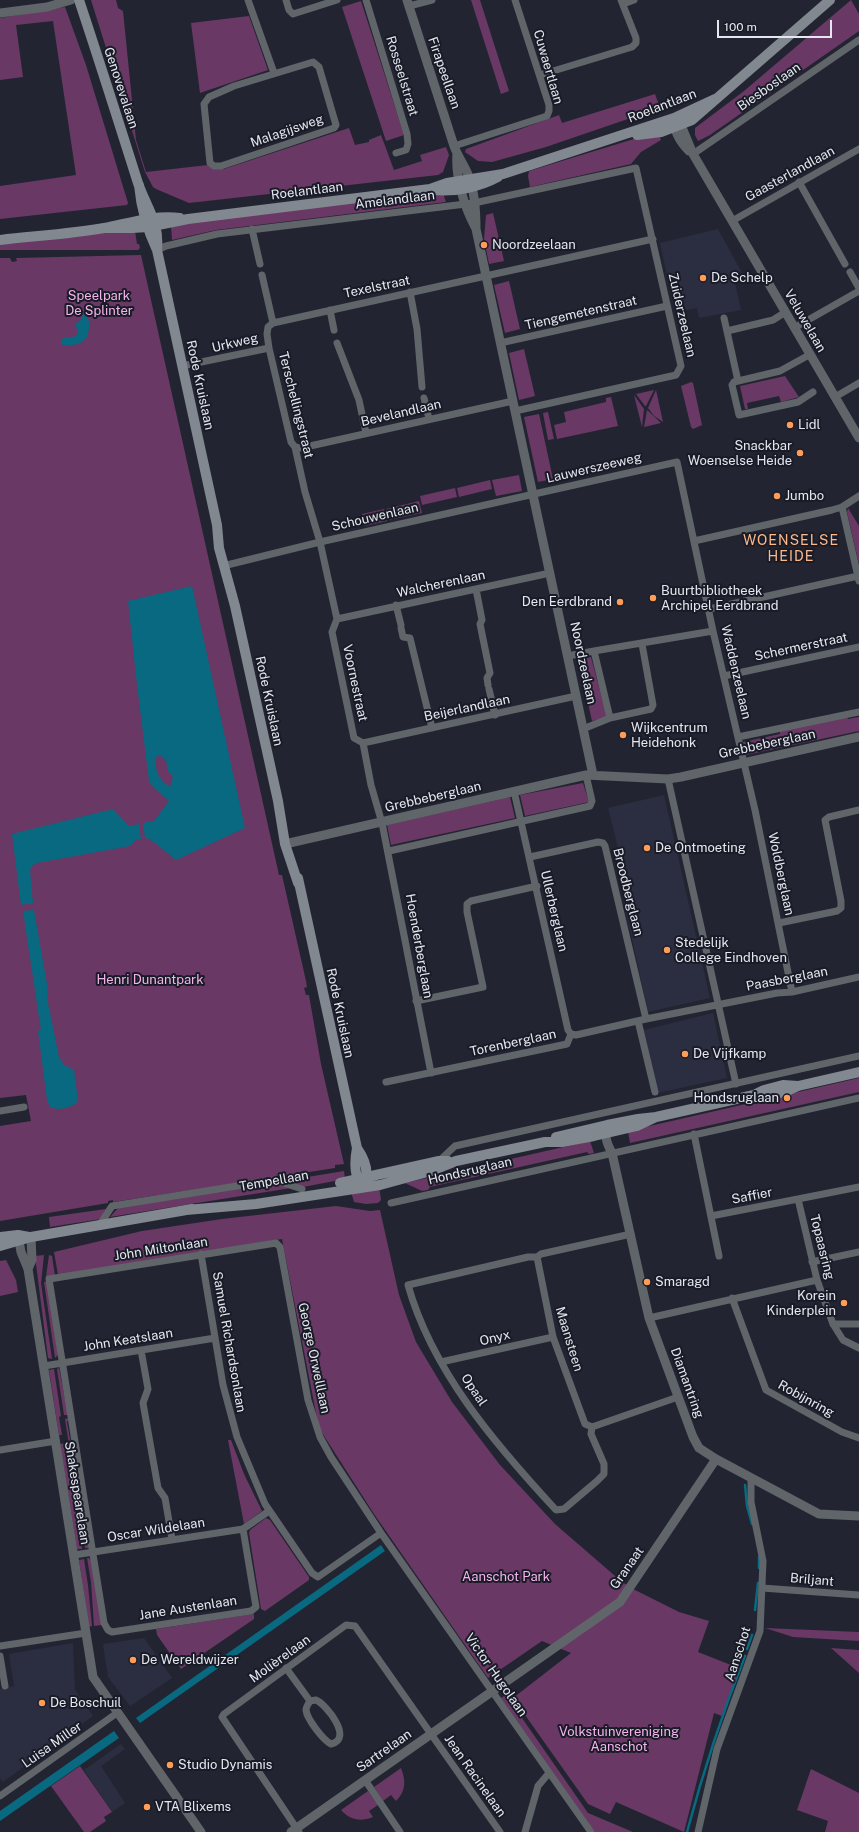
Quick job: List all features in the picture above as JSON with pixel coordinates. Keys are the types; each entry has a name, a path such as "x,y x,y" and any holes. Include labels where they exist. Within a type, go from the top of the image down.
{"main road":[{"name":"Genovevalaan","path":"79,0 150,222"},
{"name":"Roelantlaan","path":"0,240 150,222 188,219 466,184 503,174 619,137 676,124 714,99 830,0"},
{"name":"Rode Kruislaan","path":"150,222 278,801 357,1148 362,1156 363,1181"},
{"name":"Hondsruglaan","path":"363,1181 380,1185 431,1171 456,1161 545,1142 562,1135 608,1130 638,1118 656,1118 754,1095 765,1097 786,1092 798,1086 859,1072"},
{"name":"Hondsruglaan","path":"363,1181 439,1161 456,1161"},
{"name":"Tempellaan","path":"0,1246 18,1239 99,1226 302,1189 363,1181"},
{"name":"Tempellaan","path":"186,1210 256,1204 363,1181"},
{"name":"Tempellaan","path":"0,1237 18,1239"}],"street":[{"path":"0,13 47,7 70,0"},
{"path":"248,0 274,73"},
{"path":"286,0 289,10 293,14 337,0"},
{"name":"Rosseelstraat","path":"366,0 407,134 408,144 406,150 396,153"},
{"path":"408,3 432,0"},
{"name":"Cuwaertlaan","path":"456,150 547,116 549,111 549,105 540,75 515,0"},
{"path":"540,75 632,47 636,43 636,38 622,2 634,0"},
{"name":"Firapeellaan","path":"408,3 466,184"},
{"name":"Biesboslaan","path":"693,154 859,40"},
{"name":"Malagijsweg","path":"313,62 319,66 336,125 334,128 221,166 214,166 210,162 204,104 206,100 209,97 234,86 274,73 313,62"},
{"name":"Veluwelaan","path":"676,124 683,145 693,154 784,313 859,438"},
{"name":"Gaasterlandlaan","path":"732,221 859,149"},
{"name":"Amelandlaan","path":"157,250 166,246 217,234 470,203 636,168"},
{"name":"Zuiderzeelaan","path":"515,411 676,375 681,366 636,168"},
{"path":"799,182 845,264"},
{"name":"Noordzeelaan","path":"466,184 568,656 583,729 590,775"},
{"path":"252,229 260,264"},
{"name":"Texelstraat","path":"273,323 653,239"},
{"path":"794,328 859,289 850,272"},
{"path":"262,275 273,323"},
{"path":"410,292 417,329 422,387"},
{"name":"Tiengemetenstraat","path":"500,343 667,306"},
{"path":"330,310 334,330"},
{"path":"727,331 773,320 784,313"},
{"path":"724,318 738,381"},
{"name":"Terschellingstraat","path":"273,323 268,327 266,334 269,348 291,442 295,447 305,492 320,542"},
{"path":"337,343 359,400 366,433"},
{"name":"Urkweg","path":"182,366 269,348"},
{"path":"809,355 780,371 734,382 732,385 739,415 798,402 813,392"},
{"path":"835,397 859,383"},
{"path":"424,398 429,419"},
{"name":"Bevelandlaan","path":"295,447 301,448 513,401"},
{"name":"Lauwerszeeweg","path":"533,494 676,462 694,541"},
{"name":"Schouwenlaan","path":"226,565 320,542 533,494"},
{"path":"694,541 820,513 842,507 859,496"},
{"path":"709,609 859,579 842,507"},
{"name":"Waddenzeelaan","path":"694,541 713,631 744,762"},
{"name":"Voornestraat","path":"320,542 337,619 332,632 354,738 363,743 371,786 382,823"},
{"name":"Walcherenlaan","path":"337,619 396,605 550,573"},
{"path":"476,589 482,620 480,624 490,673 486,678 495,714"},
{"path":"396,605 403,637 410,638 432,728"},
{"path":"568,656 594,650 642,644 713,631"},
{"path":"583,729 610,718 651,709 653,705 642,644"},
{"name":"Schermerstraat","path":"724,676 859,647"},
{"path":"594,650 610,718"},
{"name":"Beijerlandlaan","path":"363,743 576,696"},
{"name":"Grebbeberglaan","path":"738,737 859,712"},
{"name":"Grebbeberglaan","path":"288,843 590,775 668,778 859,737"},
{"name":"Woldberglaan","path":"744,762 779,923 792,992"},
{"path":"389,851 590,806 592,801 590,775"},
{"path":"668,778 720,1005 736,1084"},
{"name":"Ullerberglaan","path":"514,791 537,886 568,1030 572,1034"},
{"path":"779,923 837,911 841,908 842,901 825,820 829,817 859,810"},
{"name":"Hoenderberglaan","path":"382,823 389,851 416,1001 431,1073"},
{"name":"Broodberglaan","path":"530,857 598,842 603,843 605,846 642,1020"},
{"path":"416,1001 482,987 467,912 468,904 471,901 537,886"},
{"name":"Paasberglaan","path":"720,1005 777,993 792,992 859,977"},
{"name":"Torenberglaan","path":"386,1082 567,1044 572,1034 576,1035 642,1020 720,1005"},
{"path":"642,1020 655,1092"},
{"name":"Hondsruglaan","path":"439,1161 455,1146 859,1056"},
{"name":"Hondsruglaan","path":"391,1203 859,1098"},
{"path":"0,1111 24,1108"},
{"name":"Diamantring","path":"608,1130 613,1142 612,1153 649,1318 693,1438 699,1448 716,1459 819,1514 859,1516"},
{"path":"694,1134 719,1256"},
{"path":"99,1226 112,1206 274,1180 302,1189"},
{"name":"Topaasring","path":"859,1187 798,1199 817,1280 833,1324 843,1340 859,1348"},
{"name":"Saffier","path":"711,1216 798,1199"},
{"path":"537,1257 541,1254 631,1234"},
{"name":"Shakespearelaan","path":"28,1269 32,1260 31,1237"},
{"name":"Shakespearelaan","path":"18,1239 21,1252 28,1269 93,1678 201,1832"},
{"name":"John Miltonlaan","path":"49,1279 276,1243"},
{"name":"George Orwelllaan","path":"276,1243 280,1247 308,1400 320,1437 331,1457 381,1533"},
{"path":"812,1262 859,1252"},
{"name":"Samuel Richardsonlaan","path":"201,1254 223,1385 233,1425 251,1473 269,1510 312,1573 318,1577 381,1533"},
{"name":"Opaal","path":"537,1257 528,1257 408,1285 424,1327 441,1362 494,1439 522,1473 556,1510 564,1509 598,1481 604,1474 604,1464 591,1434 592,1427"},
{"name":"Maansteen","path":"537,1257 553,1337 585,1424 592,1427"},
{"name":"Shakespearelaan","path":"49,1279 104,1622 108,1630"},
{"path":"649,1318 817,1280"},
{"name":"Robijnring","path":"732,1298 766,1390 842,1432 859,1438"},
{"path":"833,1324 859,1324"},
{"name":"Onyx","path":"441,1362 553,1337"},
{"name":"John Keatslaan","path":"44,1366 215,1338"},
{"path":"141,1350 148,1389 143,1403 158,1488 165,1498 172,1539"},
{"path":"592,1427 678,1397"},
{"path":"0,1450 56,1441"},
{"name":"Granaat","path":"493,1691 620,1602 716,1459"},
{"name":"Aanschot","path":"698,1832 717,1750 760,1631 763,1561 751,1502 751,1478"},
{"path":"243,1529 269,1510"},
{"name":"Oscar Wildelaan","path":"74,1555 243,1529"},
{"name":"Jane Austenlaan","path":"108,1630 112,1632 251,1611 256,1607 243,1529"},
{"name":"Victor Hugolaan","path":"381,1533 591,1832"},
{"name":"Briljant","path":"762,1588 859,1595"},
{"name":"Molièrelaan","path":"295,1831 222,1717 286,1668 346,1626 355,1626 431,1734"},
{"path":"0,1646 86,1633"},
{"path":"0,1656 5,1686"},
{"path":"286,1668 310,1701"},
{"name":"Sartrelaan","path":"295,1831 365,1780 493,1691"},
{"path":"316,1700 324,1705 340,1729 341,1736 337,1741 331,1744 325,1740 308,1716 306,1707 310,1701 316,1700"},
{"name":"Luisa Miller","path":"0,1796 117,1713"},
{"name":"Jean Racinelaan","path":"431,1734 500,1832"},
{"path":"525,1832 538,1786 549,1773"},
{"path":"365,1780 400,1832"}],"shaded area":[{"name":"De Schelp","path":"718,229 742,273 735,283 741,310 699,318 697,308 675,312 660,243"},
{"path":"664,795 710,998 648,1012 624,902 631,899 608,808"},
{"name":"De Vijfkamp","path":"713,1013 727,1078 657,1093 644,1030"},
{"name":"De Wereldwijzer","path":"144,1638 172,1678 130,1706 108,1677 103,1644"},
{"name":"De Boschuil","path":"73,1643 75,1690 93,1716 3,1782 0,1778 0,1689 14,1686 9,1654"},
{"path":"121,1744 125,1749 101,1766 125,1803 112,1812 84,1770"}],"green space":[{"path":"91,0 116,0 118,8 123,11 136,140 146,172 208,165 217,169 224,169 349,128 355,145 369,142 369,140 381,135 394,170 422,161 420,155 446,147 449,155 443,172 438,175 189,203 156,189 153,187 145,172"},
{"path":"471,0 480,0 509,91 501,94"},
{"path":"851,0 859,14 859,31 710,135 698,141 695,135 695,128 744,91"},
{"path":"361,1 404,135 386,141 342,7"},
{"path":"65,7 86,65 128,203 127,205 0,219 0,186 76,175 53,21 16,25 23,77 0,80 0,18"},
{"path":"249,16 268,70 200,93 191,23"},
{"path":"655,94 660,108 546,147 492,162 478,161 465,152 466,149 559,115 562,123"},
{"path":"647,135 660,137 661,140 641,152 631,164 530,187 528,176 529,171"},
{"path":"443,193 446,202 216,230 172,240 171,226 191,221"},
{"path":"493,213 504,261 489,264 484,239 486,215"},
{"path":"135,231 137,244 139,244 140,248 138,250 0,250 0,244 85,234"},
{"name":"Henri Dunantpark","path":"141,255 279,875 282,875 306,981 307,987 304,988 306,995 309,995 321,1064 344,1164 335,1165 335,1168 113,1202 113,1200 108,1201 108,1203 0,1221 0,1126 31,1121 26,1095 0,1098 0,258 10,258 12,262 17,261 16,258"},
{"path":"509,281 520,329 505,333 494,285"},
{"path":"524,349 535,396 519,400 509,353"},
{"path":"785,376 799,397 781,402 779,396 747,403 748,409 745,409 740,386"},
{"path":"691,382 693,383 702,425 693,429 691,427 681,386"},
{"path":"654,390 646,406 636,394"},
{"path":"656,390 663,422 654,416 648,408"},
{"path":"634,395 644,409 642,427"},
{"path":"611,397 618,426 557,439 554,425 566,422 564,412 606,402 606,398"},
{"path":"647,410 661,423 644,427"},
{"path":"548,412 554,439 548,440 543,413"},
{"path":"539,414 553,479 538,482 524,417"},
{"path":"519,475 522,491 496,496 492,480"},
{"path":"490,480 492,489 459,497 457,488"},
{"path":"455,488 457,497 422,505 420,496"},
{"path":"419,501 422,513 389,520 386,509"},
{"path":"848,508 859,526 859,564 847,512"},
{"path":"384,509 387,521 365,526 362,514"},
{"path":"591,657 607,717 592,721 578,658"},
{"path":"847,716 848,719 859,717 859,731 746,755 743,742 780,734 780,730"},
{"path":"583,783 589,802 525,816 520,795"},
{"path":"510,797 515,818 391,845 387,825"},
{"path":"859,1078 859,1092 630,1143 628,1131"},
{"path":"590,1141 594,1153 589,1154 587,1152 430,1187 428,1190 422,1191 405,1183"},
{"path":"344,1171 345,1179 303,1187 289,1180"},
{"path":"272,1182 291,1188 110,1217 119,1207"},
{"path":"379,1186 381,1200 378,1203 366,1204 354,1202 351,1192"},
{"name":"Aanschot Park","path":"336,1206 370,1211 380,1210 399,1295 416,1342 452,1402 500,1465 555,1524 622,1582 679,1612 709,1621 698,1652 741,1669 722,1716 714,1713 684,1832 616,1802 610,1814 588,1804 513,1698 571,1653 542,1641 488,1678 374,1514 319,1428 282,1239 58,1275 54,1252 142,1231 222,1219"},
{"path":"106,1209 101,1219 50,1227 49,1217"},
{"path":"44,1255 41,1283 52,1359 48,1358 35,1256"},
{"path":"49,1255 52,1256 55,1276 46,1277"},
{"path":"6,1260 16,1280 18,1292 0,1296 0,1261"},
{"path":"44,1282 47,1282 58,1355 55,1358"},
{"path":"59,1368 68,1415 64,1415 57,1369"},
{"path":"54,1369 61,1416 59,1417 62,1435 59,1435 49,1370"},
{"path":"69,1418 67,1422 89,1548 85,1548 65,1419"},
{"path":"228,1440 231,1440 244,1474 262,1511 244,1524"},
{"path":"66,1443 82,1549 77,1549 60,1444"},
{"path":"266,1518 270,1520 309,1577 309,1580 265,1611 261,1609 249,1533 250,1530"},
{"path":"87,1558 91,1561 102,1625 94,1626 91,1582"},
{"path":"84,1559 92,1626 89,1627 79,1560"},
{"path":"254,1614 254,1619 181,1669 157,1635 156,1629"},
{"path":"765,1628 859,1632 859,1641 793,1637"},
{"path":"831,1648 859,1650 859,1673"},
{"path":"506,1695 588,1813 633,1832 595,1832 501,1698"},
{"path":"80,1766 112,1812 104,1817 106,1821 90,1832 84,1832 51,1786"},
{"path":"401,1768 404,1777 402,1793 396,1801 391,1795 383,1801 374,1787"},
{"path":"811,1769 859,1793 859,1832 825,1832 828,1821 797,1810"},
{"path":"368,1791 378,1805 369,1811 373,1817 360,1820 348,1816 341,1810"}],"water":[{"path":"83,312 89,320 87,337 79,344 63,346 61,342 63,338 73,337 77,334 75,324 82,319"},
{"path":"192,586 245,828 176,860 150,839 145,838 143,823 154,821 169,801 151,785 149,781 128,601","holes":["160,755 166,760 168,771 173,777 170,787 160,778 156,766 156,757"]},
{"path":"113,809 129,826 139,824 141,839 137,839 130,846 37,863 32,866 30,871 33,903 21,905 12,834"},
{"path":"34,910 47,984 47,998 59,1057 64,1065 74,1070 78,1101 65,1108 57,1109 50,1107 47,1100 38,1031 41,1028 23,911"},
{"path":"381,1545 385,1551 140,1723 136,1718"},
{"path":"114,1731 119,1738 0,1821 0,1811"}],"waterway":[{"path":"745,1485 747,1506 752,1524"},
{"path":"759,1557 759,1568"},
{"path":"755,1610 758,1583"},
{"path":"747,1649 752,1635"},
{"path":"687,1832 713,1743 745,1656"}],"place":[{"name":"Noordzeelaan","path":"484,245"},
{"name":"De Schelp","path":"703,278"},
{"name":"Lidl","path":"790,425"},
{"name":"Snackbar Woenselse Heide","path":"800,453"},
{"name":"Jumbo","path":"777,496"},
{"name":"Buurtbibliotheek Archipel Eerdbrand","path":"653,598"},
{"name":"Den Eerdbrand","path":"620,602"},
{"name":"Wijkcentrum Heidehonk","path":"623,735"},
{"name":"De Ontmoeting","path":"647,848"},
{"name":"Stedelijk College Eindhoven","path":"667,950"},
{"name":"De Vijfkamp","path":"685,1054"},
{"name":"Hondsruglaan","path":"787,1098"},
{"name":"Smaragd","path":"647,1282"},
{"name":"Korein Kinderplein","path":"844,1303"},
{"name":"De Wereldwijzer","path":"133,1660"},
{"name":"De Boschuil","path":"42,1703"},
{"name":"Studio Dynamis","path":"170,1765"},
{"name":"VTA Blixems","path":"147,1807"}],"district":[{"name":"WOENSELSE HEIDE","path":"791,550"}],"park label":[{"name":"Speelpark De Splinter","path":"99,304"},
{"name":"Volkstuinvereniging Aanschot","path":"619,1740"}]}
